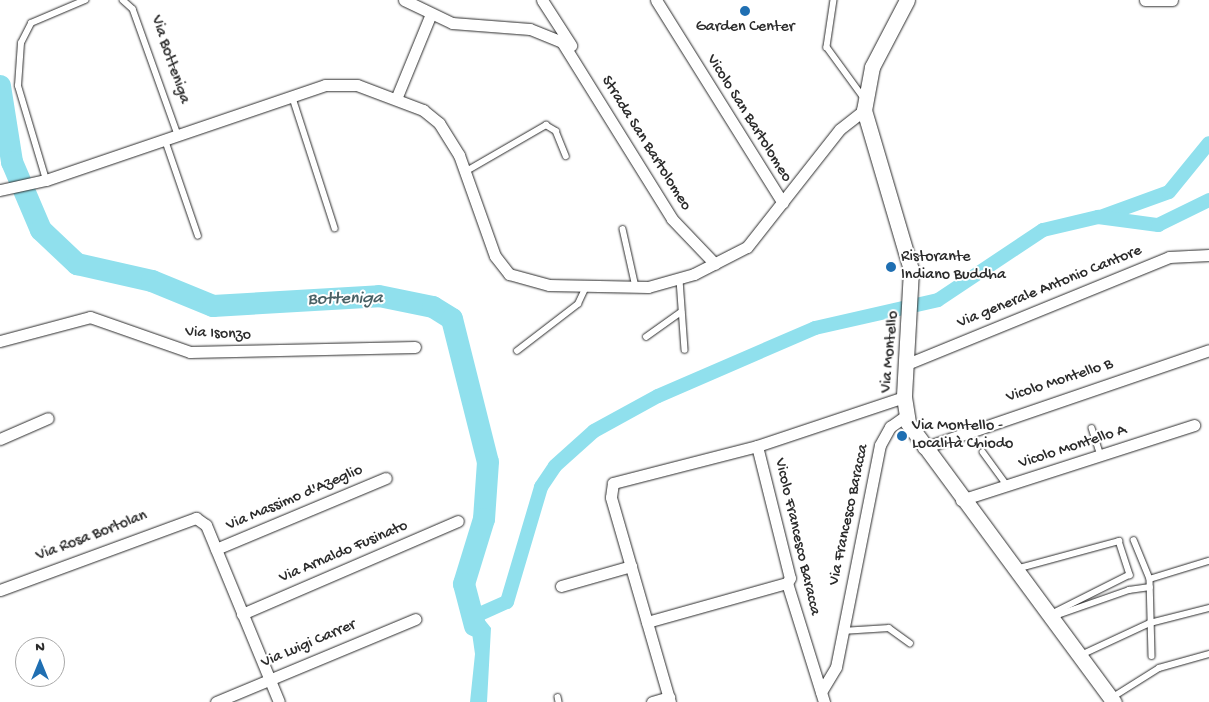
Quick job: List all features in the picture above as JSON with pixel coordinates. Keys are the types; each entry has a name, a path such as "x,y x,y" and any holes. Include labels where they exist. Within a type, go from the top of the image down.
{"street":[{"name":"Strada San Bartolomeo","path":"404,0 430,16 463,25 541,31 562,42 573,56 672,219 715,264"},
{"path":"542,0 572,48 573,56"},
{"name":"Vicolo San Bartolomeo","path":"656,0 783,203"},
{"path":"0,190 44,180 292,95 344,83 396,99 439,123 465,172 504,269 539,284 586,287 636,287 680,280 715,264 754,241 848,120 864,104 872,67 907,0"},
{"path":"1145,0 1172,0"},
{"path":"396,99 430,16"},
{"name":"Via Montello","path":"864,104 906,244 912,290 904,397 906,416 923,448 1112,700"},
{"name":"Via generale Antonio Cantore","path":"907,364 1169,257 1209,255"},
{"name":"Via Isonzo","path":"0,341 90,316 190,352 415,347"},
{"name":"Vicolo Montello B","path":"923,448 1209,350"},
{"path":"652,702 669,700 611,498 612,483 758,446 904,397"},
{"name":"Via Francesco Baracca","path":"823,697 832,680 877,456 885,434 906,416"},
{"path":"0,440 48,418"},
{"name":"Vicolo Montello A","path":"961,500 1194,425"},
{"name":"Vicolo Francesco Baracca","path":"758,446 790,578 787,583 823,697"},
{"name":"Via Massimo d'Azeglio","path":"216,549 386,478"},
{"name":"Via Massimo d'Azeglio","path":"196,518 206,525 279,702"},
{"name":"Via Rosa Bortolan","path":"0,590 196,518"},
{"name":"Via Arnaldo Fusinato","path":"242,614 458,521"},
{"path":"562,586 631,566"},
{"path":"647,622 787,583"},
{"name":"Via Luigi Carrer","path":"216,702 415,619"}],"lane":[{"path":"44,180 18,86 21,43 31,23 85,0"},
{"name":"Via Botteniga","path":"123,0 133,9 178,134"},
{"path":"834,0 827,47 864,104"},
{"path":"292,95 335,228"},
{"path":"465,172 539,126 556,131 566,156"},
{"path":"165,139 198,235"},
{"path":"622,229 636,287"},
{"path":"680,280 685,350"},
{"path":"517,351 578,304 586,287"},
{"path":"646,337 681,312"},
{"path":"1092,428 1101,456"},
{"path":"983,452 1008,486"},
{"path":"1134,540 1150,578 1152,656"},
{"path":"1014,570 1119,541 1130,575 1049,617"},
{"path":"1150,578 1208,561"},
{"path":"1049,617 1150,587"},
{"path":"1079,656 1150,623 1209,608"},
{"path":"842,632 889,628 910,643"},
{"name":"Via Montello","path":"1112,700 1159,668 1209,654"}],"water":[{"path":"467,598 491,628 487,702 470,702 475,654"}],"waterway":[{"name":"Botteniga","path":"0,86 12,162 41,230 77,264 152,281 213,306 379,296 433,307 452,319 488,462 484,519 464,584 475,626"},
{"path":"1100,217 1169,192 1209,143"},
{"path":"473,617 507,602 541,487 555,466 594,431 658,396 815,328 938,300 1043,230 1098,217 1158,225 1209,200"}],"place":[{"name":"Garden Center","path":"745,11"},
{"name":"Ristorante Indiano Buddha","path":"891,267"},
{"name":"Via Montello - Località Chiodo","path":"902,436"}]}
